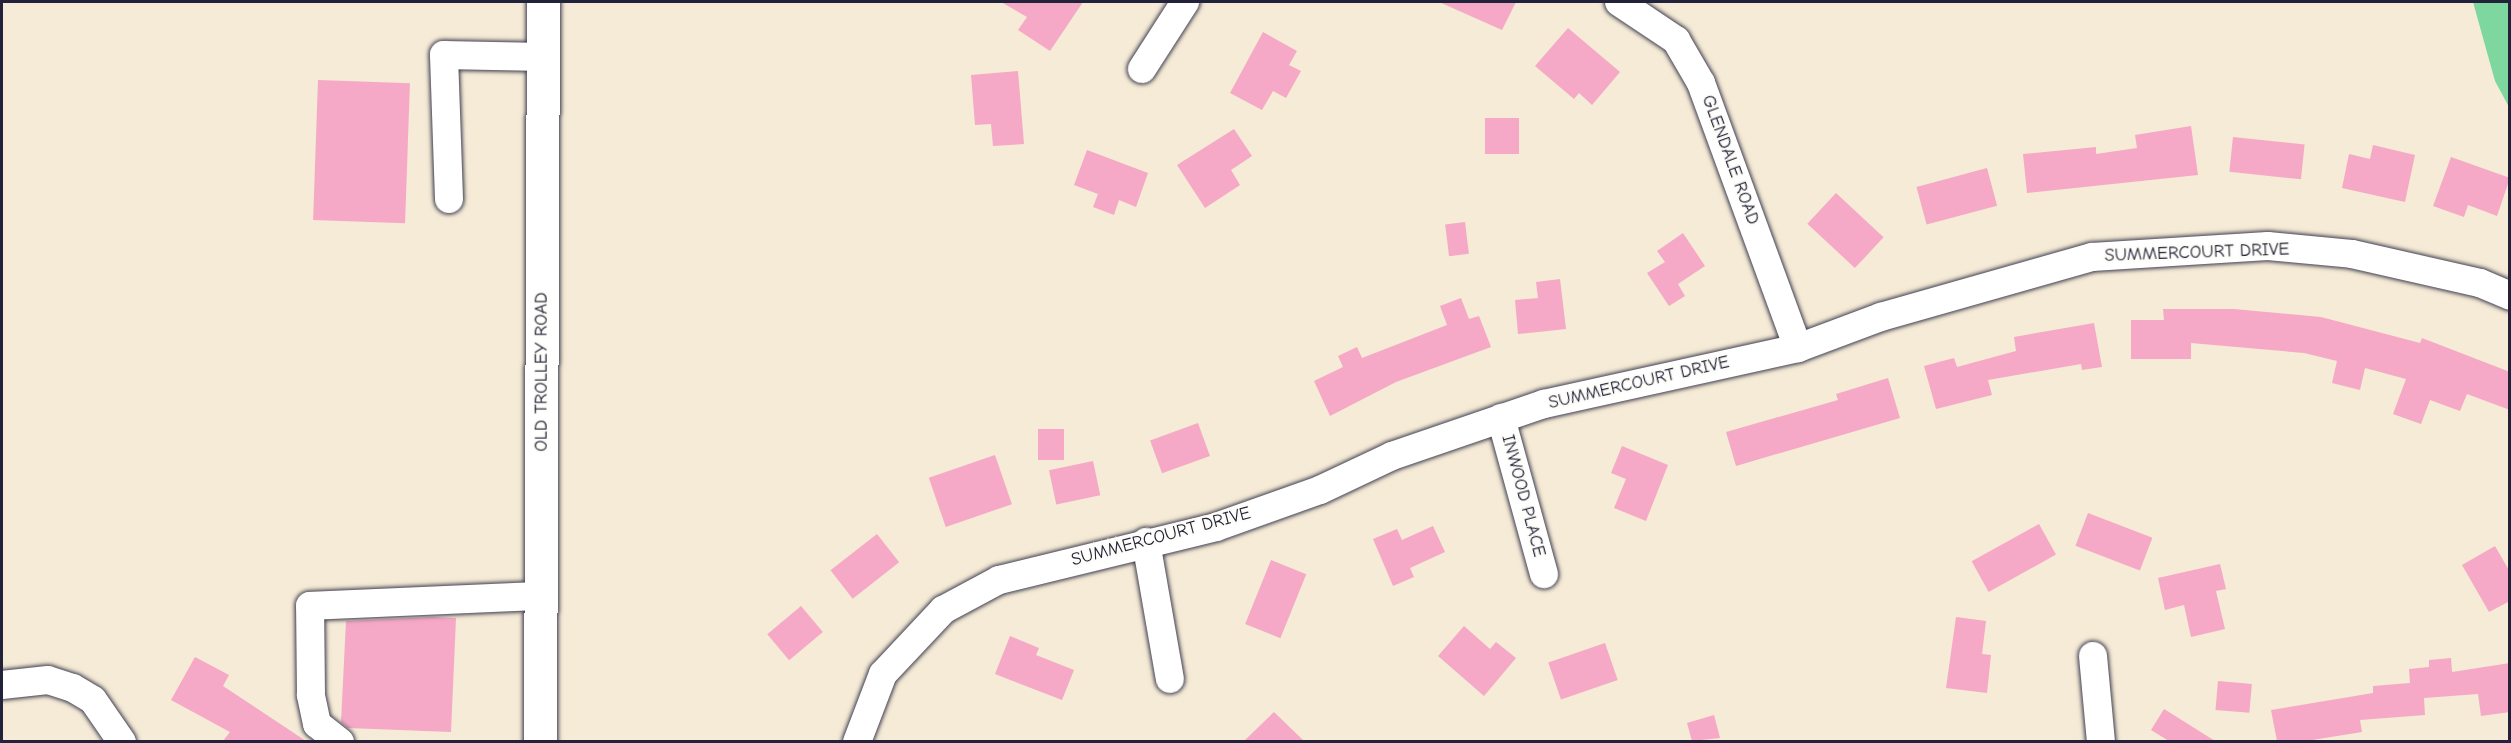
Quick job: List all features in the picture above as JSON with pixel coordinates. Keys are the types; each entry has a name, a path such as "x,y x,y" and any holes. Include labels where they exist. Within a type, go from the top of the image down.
{"main road":[{"name":"OLD TROLLEY ROAD","path":"540,741 543,2"}],"street":[{"path":"1142,69 1185,2"},
{"name":"GLENDALE ROAD","path":"1619,2 1676,40 1701,83 1798,348"},
{"path":"449,199 444,55 543,57"},
{"name":"SUMMERCOURT DRIVE","path":"857,741 883,674 944,610 999,580 1146,542 1216,527 1320,490 1392,456 1544,404 1798,348 1881,317 2091,257 2268,246 2352,254 2480,283 2510,296"},
{"name":"INWOOD PLACE","path":"1501,418 1544,574"},
{"path":"1146,542 1170,679"},
{"path":"340,741 316,724 311,696 310,606 541,596"},
{"path":"2093,656 2101,741"},
{"path":"2,685 48,680 73,688 93,700 122,741"}],"green space":[{"path":"2473,2 2509,2 2509,107 2495,81"}],"building":[{"path":"1001,2 1083,2 1050,51 1018,30 1027,17"},
{"path":"1439,2 1516,2 1502,30"},
{"path":"1568,28 1620,72 1592,105 1579,93 1574,99 1535,66"},
{"path":"1263,32 1297,51 1289,65 1301,71 1286,98 1273,91 1262,110 1230,93"},
{"path":"1018,71 1024,144 993,146 991,124 975,125 971,75"},
{"path":"318,80 410,83 405,223 313,220"},
{"path":"1485,118 1519,118 1519,154 1485,154"},
{"path":"2191,126 2198,175 2027,193 2023,154 2096,147 2096,154 2137,148 2135,135"},
{"path":"1234,129 1252,156 1231,170 1240,185 1205,208 1177,165"},
{"path":"2233,137 2305,145 2301,179 2229,172"},
{"path":"2373,145 2415,155 2405,202 2342,188 2349,154 2370,159"},
{"path":"1087,150 1148,173 1136,207 1119,200 1114,215 1093,207 1098,194 1074,185"},
{"path":"2451,157 2510,178 2497,216 2468,205 2464,217 2433,206"},
{"path":"1987,168 1997,206 1927,225 1916,187"},
{"path":"1836,193 1884,237 1855,268 1807,224"},
{"path":"1465,222 1469,254 1449,256 1445,224"},
{"path":"1683,233 1705,266 1678,284 1685,296 1669,306 1647,273 1665,262 1657,251"},
{"path":"1560,279 1566,329 1518,334 1515,300 1538,298 1536,282"},
{"path":"1461,298 1469,319 1479,316 1491,347 1396,382 1330,416 1314,381 1343,367 1338,356 1357,347 1362,358 1447,325 1440,306"},
{"path":"2163,309 2234,309 2321,317 2420,343 2422,338 2510,372 2510,410 2467,394 2460,411 2430,400 2421,424 2393,414 2406,379 2365,368 2360,390 2332,383 2337,361 2304,353 2191,343 2191,359 2131,359 2131,320 2164,320"},
{"path":"2094,323 2102,367 2082,370 2081,364 1988,380 1992,395 1936,409 1924,366 1954,358 1957,367 2016,351 2014,337"},
{"path":"1888,378 1900,418 1736,466 1726,432 1838,400 1836,394"},
{"path":"1198,423 1210,456 1162,473 1150,440"},
{"path":"1038,429 1064,429 1064,460 1038,460"},
{"path":"1622,446 1668,465 1646,521 1614,508 1626,479 1611,473"},
{"path":"995,455 1012,504 946,527 929,478"},
{"path":"1093,461 1100,495 1056,505 1049,470"},
{"path":"2088,513 2152,538 2140,570 2075,546"},
{"path":"2039,524 2056,555 1989,592 1972,561"},
{"path":"1433,526 1445,552 1410,568 1414,577 1393,586 1373,539 1397,529 1402,540"},
{"path":"877,534 899,562 853,599 831,570"},
{"path":"2495,546 2510,572 2510,601 2489,612 2462,565"},
{"path":"1271,560 1306,574 1280,638 1245,624"},
{"path":"2220,564 2226,589 2216,591 2225,629 2191,637 2184,605 2165,610 2158,578"},
{"path":"801,606 823,632 789,660 767,634"},
{"path":"1956,617 1986,621 1982,654 1991,655 1987,693 1946,688"},
{"path":"456,618 451,732 348,728 341,722 346,621"},
{"path":"1464,626 1490,649 1496,642 1516,658 1484,696 1438,656"},
{"path":"1010,636 1039,648 1036,655 1074,670 1062,700 995,674"},
{"path":"1605,643 1618,680 1561,699 1548,663"},
{"path":"195,657 229,675 223,686 306,741 223,741 230,732 171,700"},
{"path":"2451,658 2452,672 2510,663 2510,712 2481,716 2478,694 2424,698 2425,715 2360,720 2362,732 2306,741 2277,741 2271,710 2373,693 2373,686 2410,683 2409,669 2429,667 2429,660"},
{"path":"2218,681 2252,684 2249,713 2215,710"},
{"path":"2164,709 2215,741 2169,741 2151,730"},
{"path":"1274,712 1304,741 1244,741"},
{"path":"1714,715 1720,738 1692,741 1687,723"}]}
